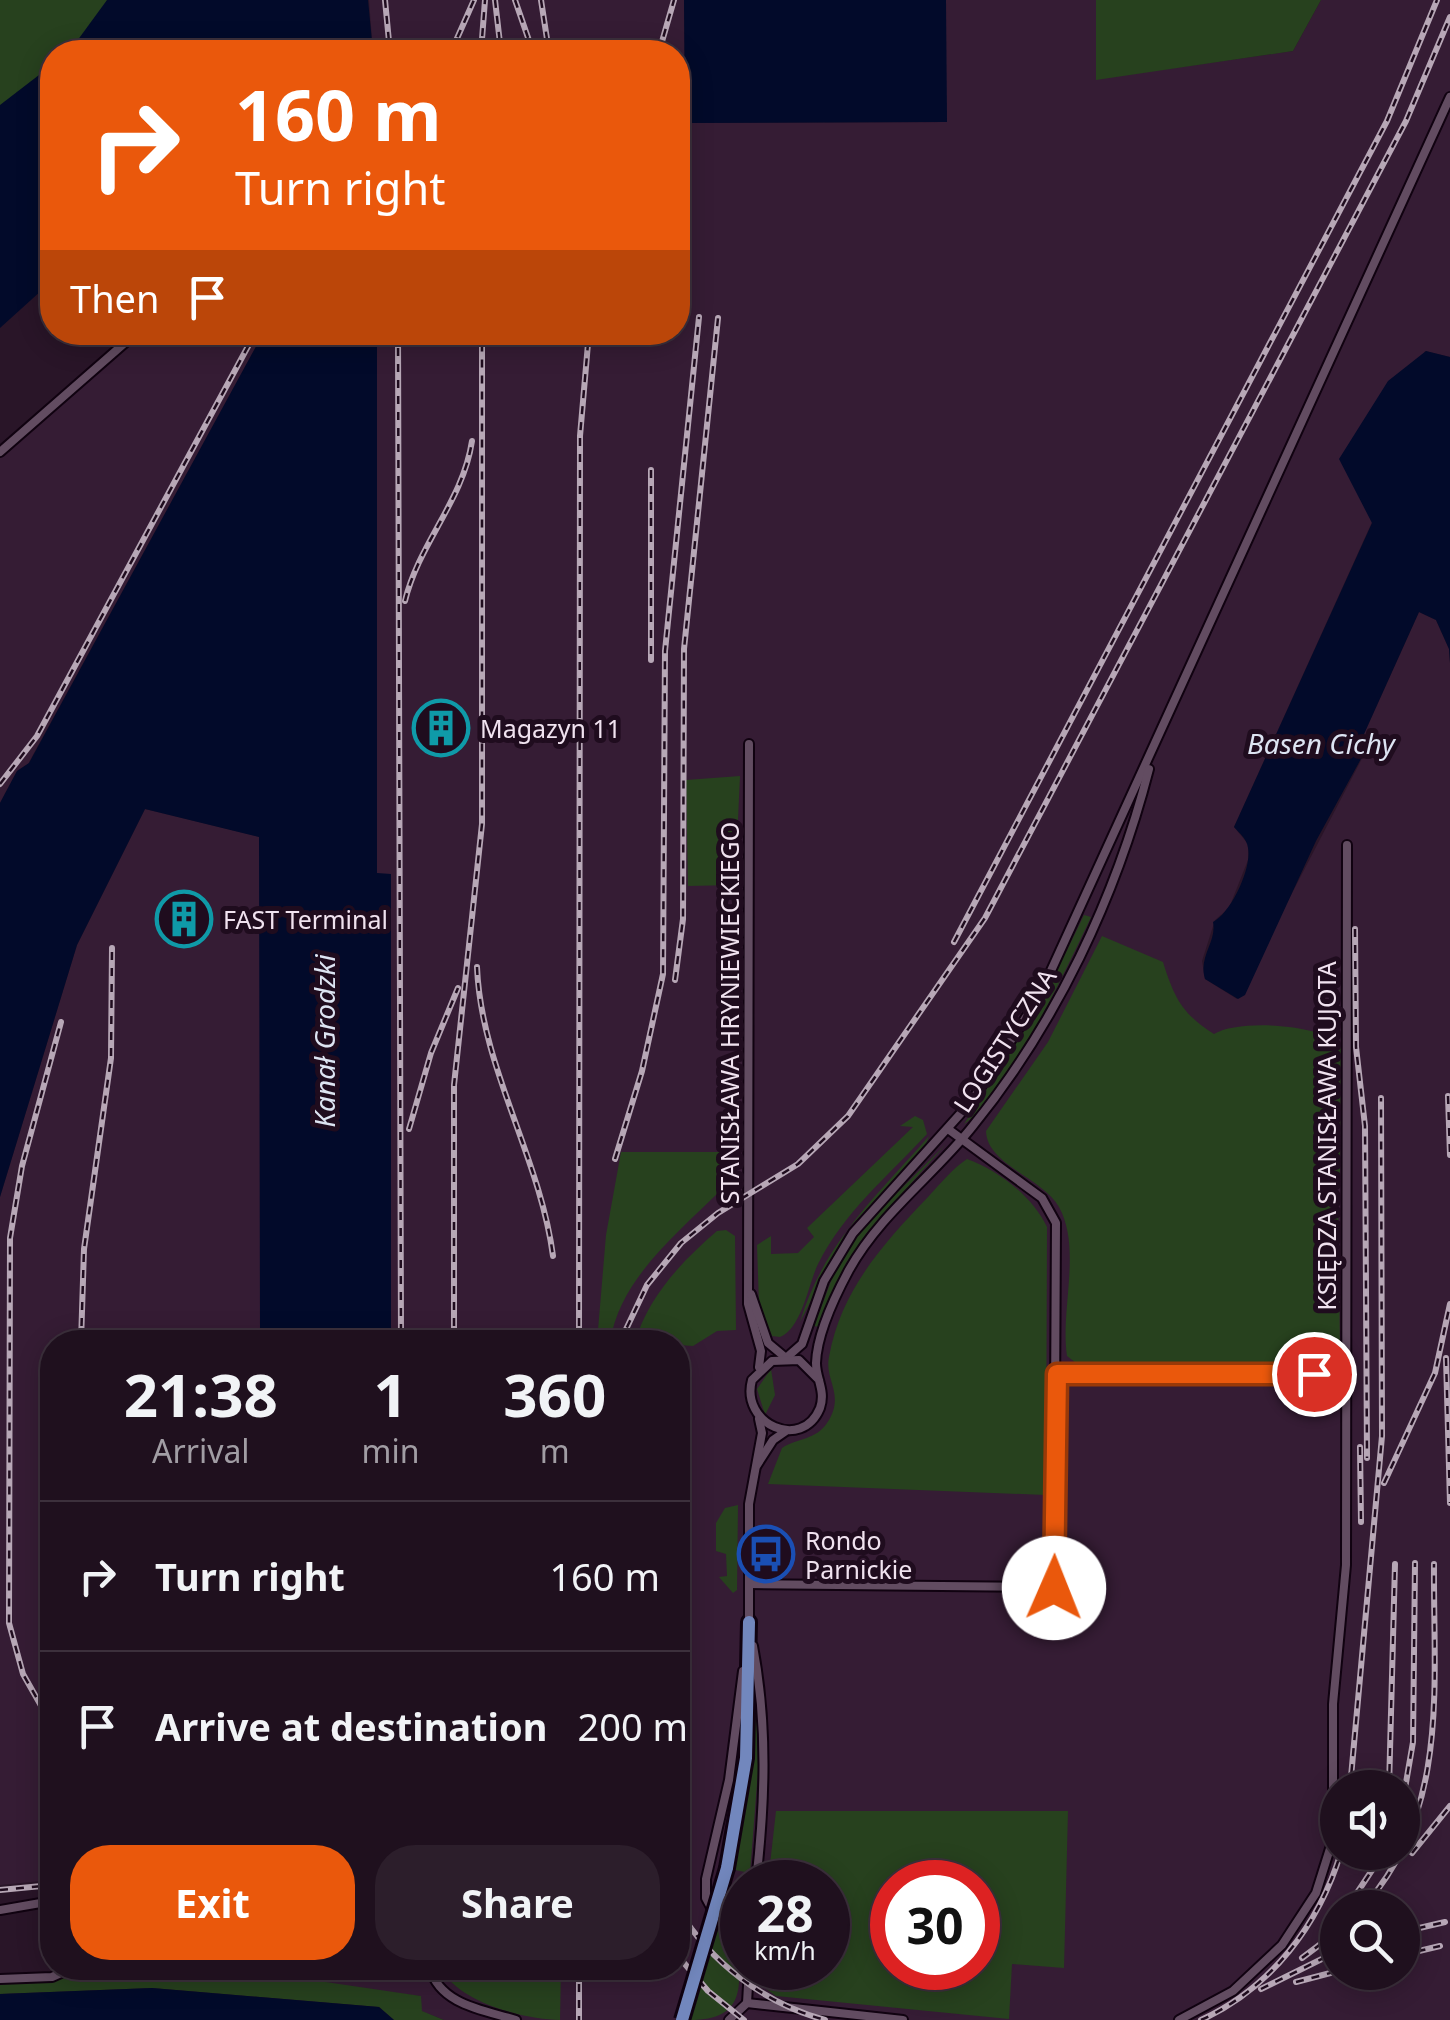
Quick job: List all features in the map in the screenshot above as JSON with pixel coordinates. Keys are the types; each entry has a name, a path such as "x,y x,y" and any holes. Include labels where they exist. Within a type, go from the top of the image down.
{"main road":[{"path":"682,2020 728,1868 746,1758 749,1622"}],"street":[{"name":"LOGISTYCZNA","path":"786,1358 802,1344 824,1281 852,1232 948,1130 994,1070 1039,997 1450,97"},
{"path":"0,452 122,345"},
{"name":"STANISŁAWA HRYNIEWIECKIEGO","path":"749,744 748,1310 762,1355 758,1371"},
{"name":"LOGISTYCZNA","path":"819,1380 817,1358 828,1318 858,1254 882,1222 962,1140 1034,1041 1072,971 1120,864 1156,746"},
{"name":"KSIĘDZA STANISŁAWA KUJOTA","path":"1179,2020 1229,1994 1272,1958 1308,1909 1330,1856 1335,1819 1332,1708 1346,1569 1347,845"},
{"path":"749,1584 1054,1588 1058,1232 1054,1215 1034,1191 948,1130"},
{"name":"STANISŁAWA HRYNIEWIECKIEGO","path":"749,1282 766,1338 786,1358"},
{"path":"720,1916 714,1912 705,1886 729,1780 749,1622 752,1479 762,1433 750,1398 758,1371 772,1360 786,1358 809,1366 819,1380 822,1397 816,1414 773,1440 752,1479"},
{"path":"1057,1374 1346,1373"},
{"path":"758,1417 772,1428 790,1430"},
{"path":"749,1622 761,1686 764,1762 757,1860"},
{"path":"0,1910 40,1903"},
{"path":"0,1979 40,1977"},
{"path":"435,1980 452,1998 516,2020"},
{"path":"729,2020 747,2003 748,1990"},
{"path":"747,2003 903,2020"}],"shaded area":[{"path":"369,0 684,0 684,40 372,40"},
{"path":"946,0 1096,0 1096,79 1293,51 1321,0 1450,0 1450,357 1425,351 1372,522 1234,827 1248,844 1248,860 1229,908 1215,920 1202,961 1205,979 1237,999 1368,747 1364,734 1419,612 1436,620 1449,649 1450,663 1450,2020 444,2020 421,2011 420,1996 294,1980 690,1980 690,1330 391,1330 391,874 377,874 377,345 690,345 690,122 946,122"},
{"path":"132,345 257,345 28,764 17,771 0,803 0,458 48,410"},
{"path":"145,809 260,837 260,1330 40,1330 40,1881 0,1885 0,1197 77,945"}],"green space":[{"path":"0,0 117,0 87,40 40,40 40,82 0,120"},
{"path":"1096,0 1321,0 1293,51 1096,80"},
{"path":"740,776 735,885 688,886 686,780"},
{"path":"1084,915 1091,917 1035,1029 998,1088 964,1124 1039,1008"},
{"path":"1102,936 1163,962 1181,1004 1214,1034 1241,1026 1278,1026 1315,1032 1341,1044 1340,1179 1331,1191 1338,1198 1340,1348 1311,1348 1310,1366 1080,1366 1067,1356 1070,1260 1066,1224 1059,1207 1041,1187 995,1153 986,1131 1048,1042"},
{"path":"915,1116 923,1120 927,1134 841,1228 818,1264 794,1325 780,1337 772,1336 759,1304 757,1245 771,1236 771,1254 798,1253 814,1237 807,1228 913,1127 900,1126"},
{"path":"929,1136 925,1147 850,1227 871,1201"},
{"path":"946,1144 866,1234 846,1263 819,1327 814,1326 833,1276 862,1228"},
{"path":"621,1152 735,1152 735,1188 721,1190 653,1258 626,1297 613,1330 598,1330 606,1235"},
{"path":"967,1159 1013,1186 1033,1205 1047,1227 1046,1495 768,1484 782,1448 817,1433 832,1413 835,1396 829,1357 843,1310 854,1289 895,1232"},
{"path":"726,1230 735,1236 736,1330 717,1331 693,1346 690,1330 640,1330 668,1281 717,1231"},
{"path":"845,1233 800,1322 823,1268"},
{"path":"771,1369 775,1395 765,1415 757,1389"},
{"path":"738,1505 737,1590 733,1593 719,1577 727,1576 726,1554 716,1551 716,1523 725,1508"},
{"path":"755,1689 759,1758 751,1860 737,1860 752,1759"},
{"path":"776,1811 1068,1811 1064,1968 1012,1964 1009,2019 776,1996 768,1990 850,1990 850,1860 770,1860"},
{"path":"719,1926 720,1990 738,1990 736,1997 722,2014 690,2020"},
{"path":"312,1980 421,1996 422,2011 444,2020 394,2020 379,2007 152,1988 0,1994 0,1984"},
{"path":"449,1980 561,1980 560,2020 511,2013 461,1990"}],"water":[{"path":"107,0 368,0 372,40 78,40"},
{"path":"684,0 946,0 947,122 690,123 690,40 684,40"},
{"path":"40,74 40,292 0,328 0,105"},
{"name":"Kanał Grodzki","path":"257,345 377,345 377,873 391,874 391,1330 260,1330 259,837 145,809 77,945 0,1197 0,803 17,771 29,763"},
{"name":"Basen Cichy","path":"1426,351 1450,357 1450,663 1449,649 1436,620 1419,612 1364,734 1368,746 1316,841 1245,995 1238,999 1205,979 1203,971 1213,922 1233,900 1247,867 1247,845 1234,827 1372,523 1339,459 1388,381"},
{"path":"152,1988 379,2007 394,2020 0,2020 0,1994"}],"railway":[{"path":"385,0 389,40"},
{"path":"456,40 474,0"},
{"path":"482,40 485,0"},
{"path":"495,0 500,40"},
{"path":"515,0 529,40"},
{"path":"541,0 547,40"},
{"path":"662,40 674,0"},
{"path":"954,942 1387,121 1437,0"},
{"path":"626,1330 647,1285 681,1243 718,1213 798,1164 848,1116 985,918 1406,121 1450,17"},
{"path":"615,1159 642,1071 663,974 665,651 699,317"},
{"path":"675,980 683,919 684,649 718,318"},
{"path":"0,784 37,736 249,345"},
{"path":"398,345 401,1330"},
{"path":"454,1330 454,1085 482,824 482,345"},
{"path":"579,1330 580,436 588,345"},
{"path":"405,601 420,560 460,483 472,441"},
{"path":"651,470 651,660"},
{"path":"1355,929 1356,1047 1365,1126 1367,1458"},
{"path":"81,1330 84,1249 111,1058 112,948"},
{"path":"477,967 489,1040 536,1183 553,1256"},
{"path":"409,1129 431,1053 458,988"},
{"path":"40,1704 23,1674 9,1623 10,1238 22,1166 61,1022"},
{"path":"1448,1096 1450,1155"},
{"path":"1352,1770 1382,1436 1381,1098"},
{"path":"1384,1483 1435,1373 1450,1304"},
{"path":"1446,1358 1450,1503"},
{"path":"1360,1447 1361,1522"},
{"path":"1408,1770 1413,1742 1415,1563"},
{"path":"1389,1770 1395,1564"},
{"path":"1376,1890 1393,1867 1412,1827 1424,1786 1434,1699 1434,1564"},
{"path":"1420,1843 1450,1806"},
{"path":"1201,2020 1249,1991 1289,1951 1320,1905 1335,1870"},
{"path":"1359,1890 1372,1870"},
{"path":"0,1890 40,1886"},
{"path":"1420,1928 1445,1922"},
{"path":"690,1927 723,1963 760,1992 825,2020"},
{"path":"1302,1958 1320,1944"},
{"path":"1420,1951 1440,1946"},
{"path":"1261,1989 1320,1960"},
{"path":"690,1970 708,1991 744,2020"},
{"path":"1296,1982 1320,1976"},
{"path":"579,1980 579,2020"}],"place":[{"name":"Magazyn 11","path":"441,728"},
{"name":"FAST Terminal","path":"184,919"},
{"name":"Rondo Parnickie","path":"766,1554"}],"route":[{"path":"1054,1588 1057,1374 1314,1374"}]}
